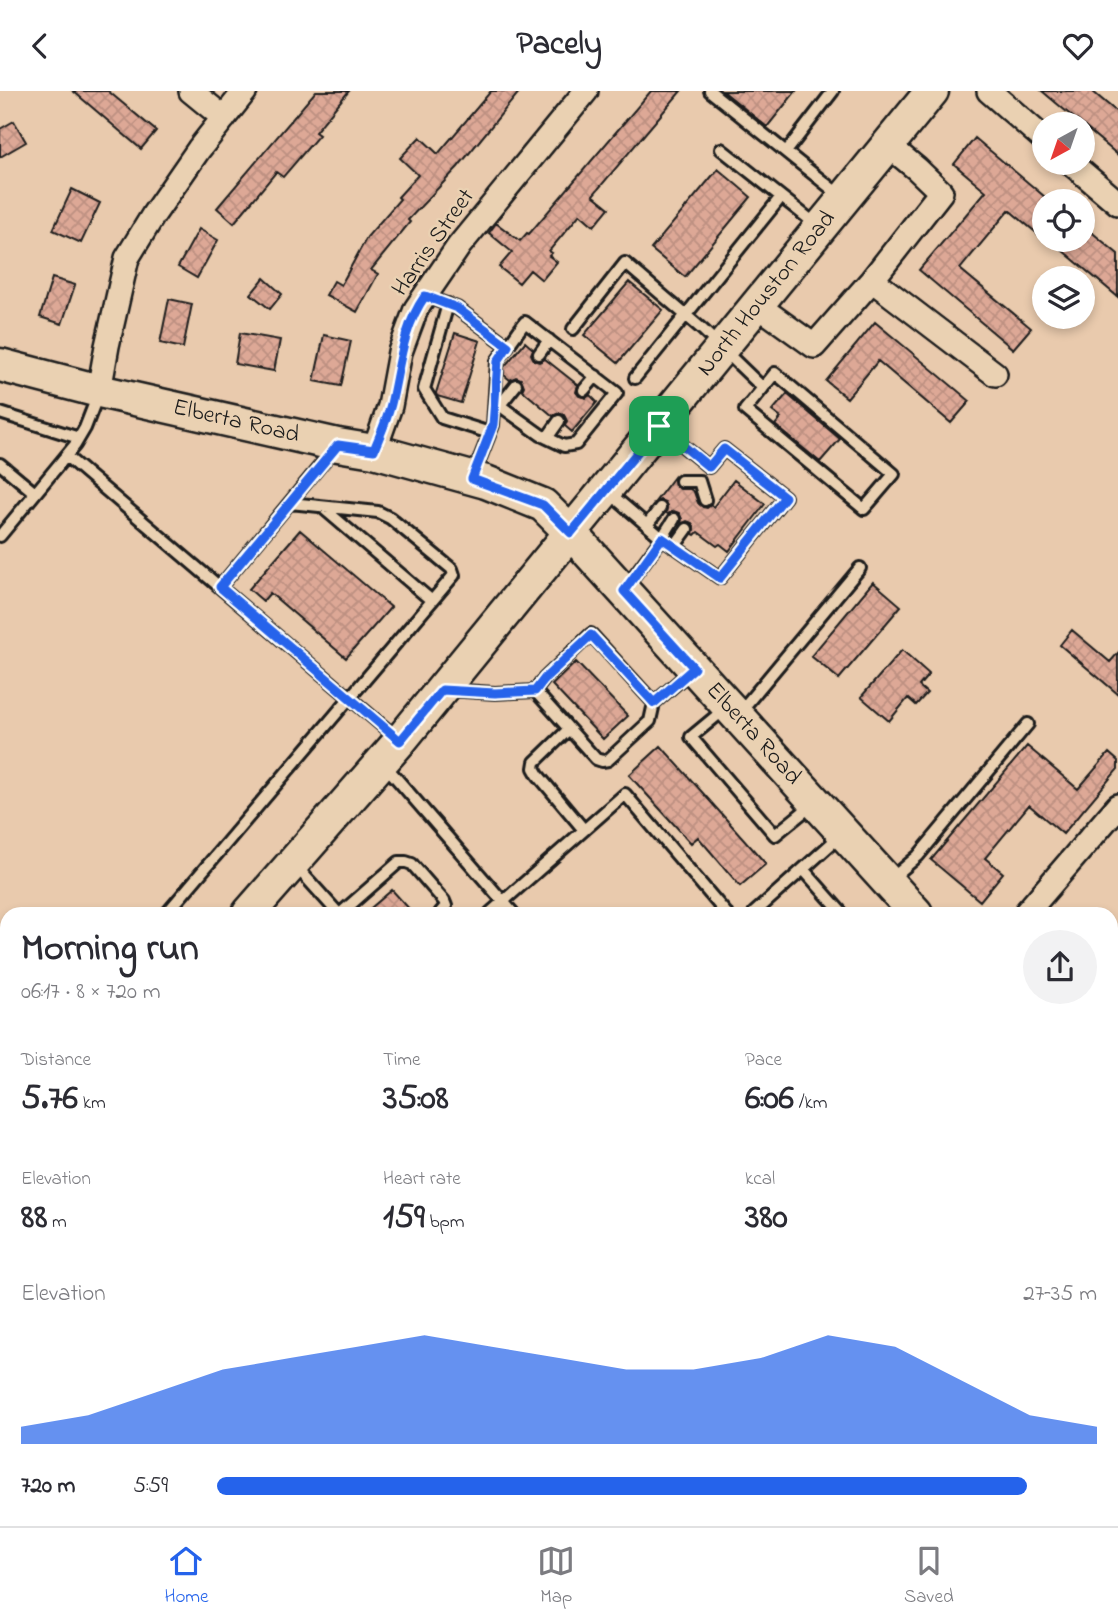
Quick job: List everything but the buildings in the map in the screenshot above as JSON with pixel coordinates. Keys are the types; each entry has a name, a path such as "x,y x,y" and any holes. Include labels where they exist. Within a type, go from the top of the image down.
{"street":[{"path":"191,91 224,118"},
{"path":"99,391 127,258 199,149 245,91"},
{"name":"Harris Street","path":"374,450 390,406 400,352 416,309 459,246 586,91"},
{"name":"North Houston Road","path":"254,907 442,690 932,91"},
{"path":"989,91 1032,129"},
{"path":"757,305 814,346 872,280 941,192 888,145"},
{"path":"1086,175 1118,203"},
{"path":"872,280 995,374"},
{"name":"Elberta Road","path":"0,365 99,391 338,445 374,450 472,479 543,505 911,907"},
{"path":"1031,907 1118,806"}],"lane":[{"path":"710,91 844,199"},
{"path":"786,152 833,91"},
{"path":"721,149 820,228"},
{"path":"635,378 781,197"},
{"path":"573,329 625,263 687,315 763,388"},
{"path":"425,296 457,308 508,346"},
{"path":"448,304 424,389 442,418 490,433"},
{"path":"472,479 493,425 497,404 498,361 525,322 617,393 576,444 564,446 547,438 497,404"},
{"path":"539,353 549,340"},
{"path":"775,373 894,474 864,509 745,410 763,388 775,373"},
{"path":"584,390 596,376"},
{"path":"497,404 516,385"},
{"path":"0,536 79,438 99,391"},
{"path":"0,413 79,438"},
{"path":"547,438 559,421"},
{"path":"659,426 709,467"},
{"path":"220,587 338,445"},
{"path":"607,490 662,538 720,578 785,497 724,449 693,491"},
{"path":"66,456 350,698 508,907"},
{"path":"0,464 35,493"},
{"path":"681,481 699,481"},
{"path":"699,481 705,500"},
{"path":"172,907 454,575 452,569 390,518 378,512 290,503"},
{"path":"321,507 432,601"},
{"path":"647,525 660,508"},
{"path":"624,591 674,519"},
{"path":"674,547 687,529"},
{"path":"815,802 775,835 691,737 733,711 860,568"},
{"path":"442,690 495,693 535,691 545,678 591,635 654,703"},
{"path":"535,691 596,759 603,761 608,760 650,721 654,703 694,668"},
{"path":"888,882 918,856 1028,724"},
{"path":"569,729 535,762 534,768 584,830"},
{"path":"497,907 625,793 721,907"},
{"path":"761,907 843,833"},
{"path":"347,907 399,862 406,862 412,864 444,901 445,907"},
{"path":"293,863 334,907"},
{"path":"803,869 837,907"}],"route":[{"path":"425,296 457,308 508,346 498,361 493,425 472,479 543,505 571,533 659,426 709,467 724,449 785,497 720,578 662,538 624,591 694,668 654,703 591,635 545,678 535,691 495,693 442,690 400,741 220,587 338,445 374,450 390,406 400,352 416,309 425,296"}]}
